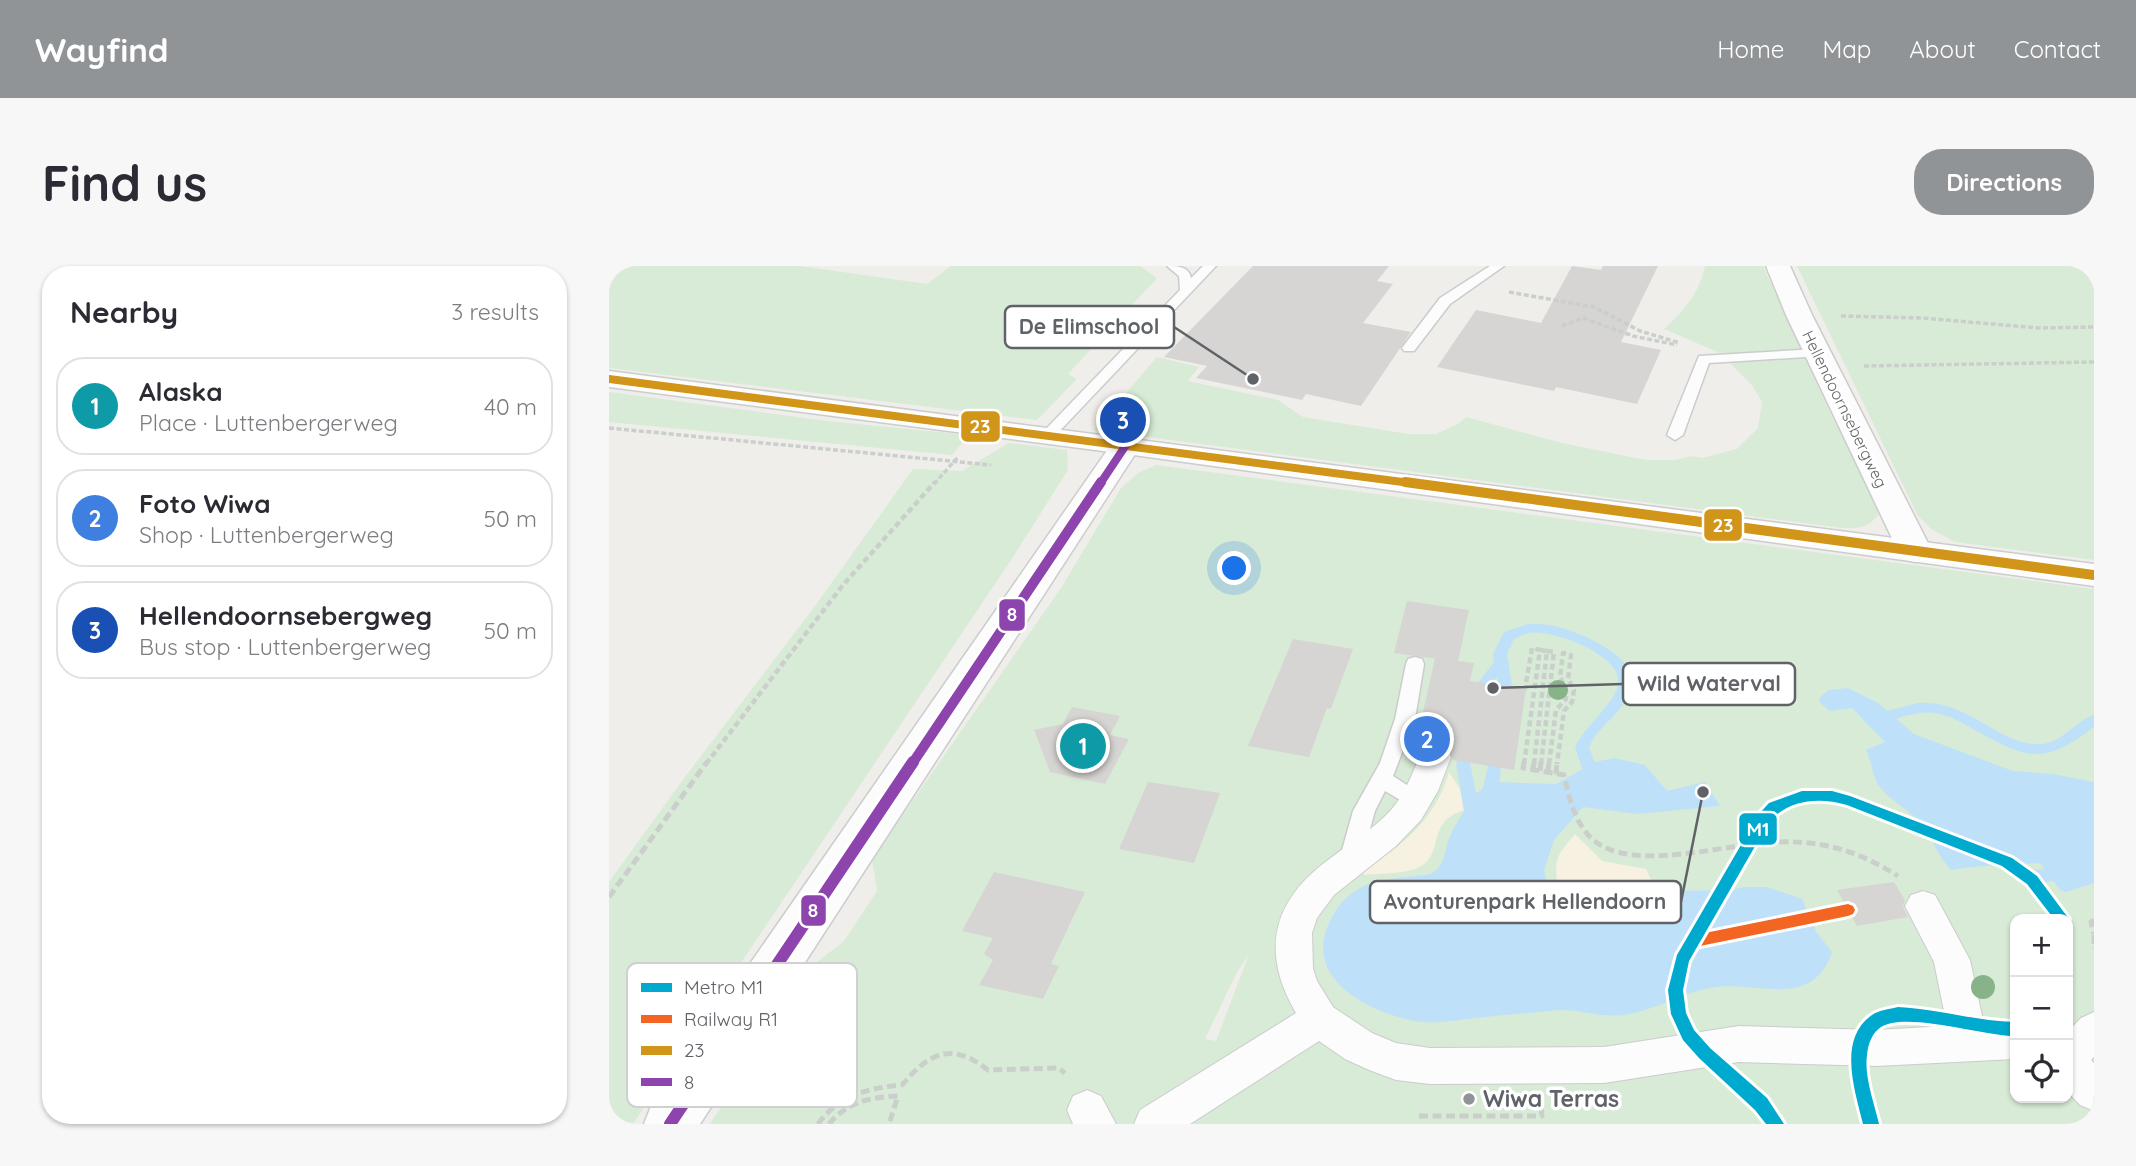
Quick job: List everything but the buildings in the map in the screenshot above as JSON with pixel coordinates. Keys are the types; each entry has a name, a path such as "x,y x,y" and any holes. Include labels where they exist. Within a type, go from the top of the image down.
{"street":[{"name":"Hellendoornsebergweg","path":"1779,266 1799,315 1915,551"},
{"path":"609,379 1126,445 2094,575"},
{"path":"778,963 1126,445"},
{"path":"1435,757 1430,779 1417,802 1384,838 1350,861 1317,889 1302,909 1292,939 1295,974 1320,1019 1364,1051 1402,1064 1539,1075 1739,1044 1876,1048 2010,1041"},
{"path":"1923,906 1952,960 1969,1042"},
{"path":"1154,1124 1320,1019"},
{"path":"2073,1053 2094,1030"},
{"path":"2073,1069 2094,1092"},
{"path":"670,1124 681,1107"}],"lane":[{"path":"1173,266 1185,275 1186,289"},
{"path":"1048,435 1210,266"},
{"path":"1479,266 1497,267"},
{"path":"1409,348 1445,301 1497,267"},
{"path":"1675,435 1704,359 1821,360"},
{"path":"1350,861 1364,811 1382,779 1405,719 1415,664"},
{"path":"1382,779 1417,802"}],"path":[{"path":"1472,285 1594,307 1640,331 1685,345 1633,336 1583,318 1562,326"},
{"path":"1799,315 1948,320 2054,331 2094,327"},
{"path":"1821,360 2094,362"},
{"path":"609,428 953,462 843,585 733,727 609,897"},
{"path":"1525,689 1532,649 1554,652 1540,771"},
{"path":"1540,650 1523,768 1564,775 1576,821 1599,844 1613,852 1637,857 1786,841 1822,842 1887,866 1905,881 1923,906"},
{"path":"1533,770 1548,651"},
{"path":"1548,772 1556,710 1566,699 1566,689 1560,677 1563,653 1571,655 1568,679 1574,690 1572,702 1564,711 1556,774"},
{"path":"2094,920 2091,922 2094,949"},
{"path":"889,1124 902,1085 921,1063 945,1054 973,1058 988,1070 1058,1068 1076,1087 1091,1117"},
{"path":"1419,1116 1542,1116 1539,1075"},
{"path":"857,1093 902,1085"},
{"path":"857,1102 876,1096 898,1096"},
{"path":"818,1124 833,1107"},
{"path":"829,1124 848,1107"}],"green space":[{"path":"609,266 800,266 927,284 951,266 1140,266 1157,278 1068,374 1077,379 1037,420 609,368"},
{"path":"1705,266 1763,266 1834,421 1883,507 1867,525 1842,528 1094,430 1157,357 1199,367 1188,381 1278,400 1303,417 1408,434 1436,434 1458,424 1466,417 1562,443 1646,460 1676,460 1691,456 1702,458 1737,449 1758,428 1762,402 1752,385 1720,353 1664,329 1690,300 1699,285"},
{"path":"1797,266 2094,266 2094,560 1955,542 1931,529 1918,516"},
{"path":"609,392 827,421 969,435 952,455 609,422"},
{"path":"1009,443 1067,450 1068,470 1013,557 741,963 627,963 627,1107 644,1107 633,1124 609,1124 609,882 815,606 913,469 962,471"},
{"path":"1156,465 2094,589 2094,1124 710,1124 721,1107 857,1107 857,963 816,963 844,941 877,891 872,859 1061,588 1121,488 1138,473","holes":["1249,954 1216,1041 1205,1039 1237,972"]}],"sand":[{"path":"1449,772 1460,789 1466,810 1453,815 1445,822 1431,856 1425,863 1404,872 1365,875 1361,872 1403,842 1426,818 1443,789"},
{"path":"1575,834 1602,861 1646,869 1652,882 1602,897 1577,896 1566,891 1557,882 1556,867 1561,851"}],"water":[{"path":"1848,688 1878,703 1914,734 2013,771 2053,774 2094,782 2094,883 2066,892 2060,890 2040,863 1951,870 1921,823 1879,786 1866,750 1885,742 1852,708 1830,711 1819,702 1820,697 1829,690"},
{"path":"1614,758 1645,765 1667,791 1705,782 1720,806 1637,814 1583,807 1554,840 1544,870 1547,885 1572,906 1606,906 1673,891 1731,890 1744,887 1767,887 1802,899 1817,933 1832,952 1823,970 1811,982 1780,989 1727,986 1710,988 1689,993 1650,1009 1619,1015 1560,1010 1428,1022 1410,1020 1375,1008 1343,988 1331,974 1324,959 1324,941 1330,921 1339,906 1352,894 1370,884 1431,874 1436,870 1471,796 1496,782 1556,784 1595,762"}],"waterway":[{"path":"1505,686 1500,654 1509,636 1528,628 1553,630 1579,638 1603,651 1620,666 1626,681 1624,689 1582,747 1587,764 1601,777"},
{"path":"1485,683 1498,666"},
{"path":"1892,715 1918,708 1935,708 1965,718 2011,743 2042,749 2063,743 2094,720"},
{"path":"1463,762 1473,818"},
{"path":"1483,802 1491,787 1494,767"},
{"path":"2029,878 2081,869 2094,862"}],"metro line":[{"name":"M1","path":"1776,1124 1761,1104 1704,1053 1689,1035 1678,1014 1675,990 1682,960 1764,818 1774,807 1802,796 1832,796 1850,801 2007,862 2032,880 2058,914"},
{"name":"M1","path":"1871,1124 1861,1081 1859,1055 1865,1032 1878,1019 1898,1015 1922,1015 1996,1029 2010,1029"}],"rail line":[{"name":"R1","path":"1695,941 1848,910"}],"transit line":[{"name":"23","path":"609,379 1126,445 2094,575"},
{"name":"8","path":"778,963 1126,445"},
{"name":"8","path":"670,1124 681,1107"}],"place":[{"name":"De Elimschool","path":"1253,379"},
{"name":"Hellendoornsebergweg","path":"1123,420"},
{"name":"Wild Waterval","path":"1493,688"},
{"name":"Foto Wiwa","path":"1427,739"},
{"name":"Alaska","path":"1083,746"},
{"name":"Avonturenpark Hellendoorn","path":"1703,792"},
{"name":"Wiwa Terras","path":"1469,1099"}]}
